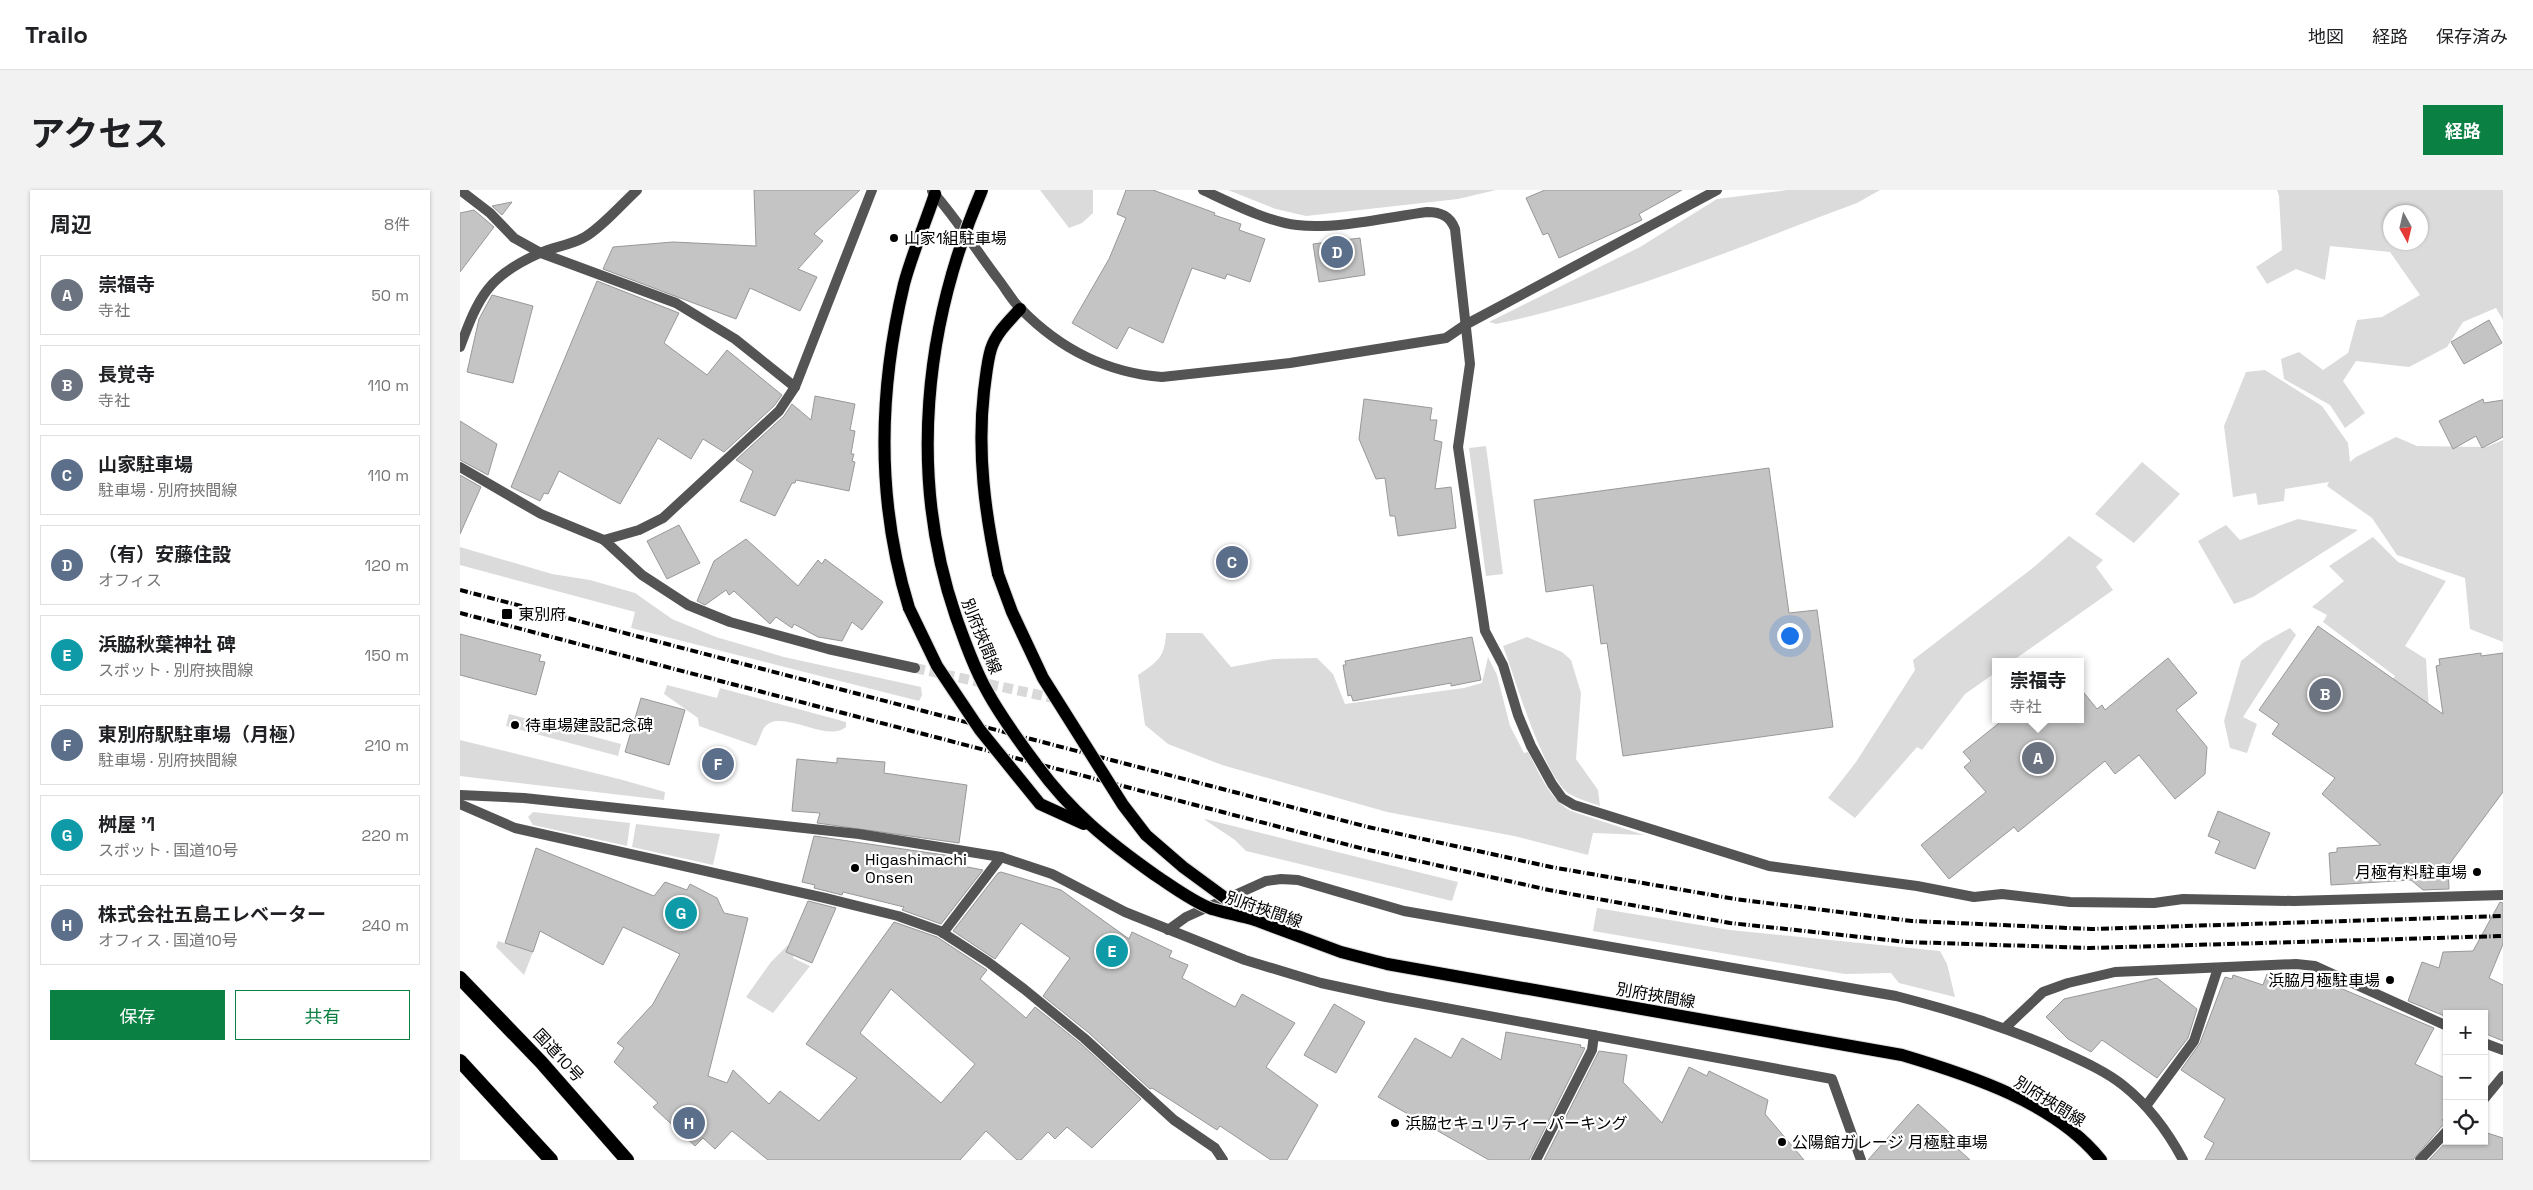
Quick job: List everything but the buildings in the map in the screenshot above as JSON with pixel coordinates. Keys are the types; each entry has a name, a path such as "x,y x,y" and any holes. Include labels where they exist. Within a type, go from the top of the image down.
{"highway":[{"name":"国道10号","path":"460,978 541,1062 627,1160"},
{"path":"460,1061 550,1160"}],"main road":[{"name":"別府挾間線","path":"982,190 956,262 940,316 932,366 927,423 928,480 935,538 946,587 965,641 986,690 1016,737 1057,792 1090,827 1170,885 1211,908 1255,920 1341,952 1387,964 1902,1055 1948,1068 2014,1096 2040,1110 2076,1135 2101,1160"},
{"path":"933,192 905,283 895,330 888,378 884,429 884,482 892,542 909,608 937,666 960,702 1040,804 1090,827"},
{"path":"1020,309 1003,327 991,348 982,412 981,456 984,497 998,574 1016,621 1044,678 1103,775 1146,835 1183,867 1255,920"}],"street":[{"path":"460,190 490,213 514,238 541,253 676,303 735,339 796,387"},
{"path":"460,347 475,306 488,287 510,268 541,253 585,238 637,190"},
{"path":"604,540 639,530 663,518 779,411 796,387 872,190"},
{"path":"1203,190 1250,210 1295,225 1337,224 1427,212 1437,212 1452,221 1455,229 1464,298 1464,326 1470,364 1458,447 1485,630 1502,665 1518,715 1531,746 1562,798 1574,806 1769,866 1917,886 1974,897 2002,894 2070,902 2154,903 2183,899 2294,901 2503,895"},
{"path":"933,192 1020,309 1078,353 1098,363 1140,375 1162,377 1290,363 1446,338 1464,326 1717,190"},
{"path":"460,467 541,514 604,540 642,575 688,605 730,622 828,649 915,668"},
{"path":"460,795 524,798 859,834 1001,857 1052,874 1103,901 1168,930 1245,960 1321,983 1386,997 1832,1079 1861,1160"},
{"path":"460,804 515,828 849,904 898,916 944,933 1024,989 1084,1038 1174,1120 1215,1148 1223,1160"},
{"path":"944,933 1001,857"},
{"path":"1168,930 1186,917 1266,881 1281,879 1298,880 1404,911 1896,996 1965,1013 2006,1027 2077,1059 2123,1085 2146,1106 2183,1160"},
{"path":"2006,1027 2043,992 2068,982 2115,972 2296,964 2315,966 2443,1024"},
{"path":"2146,1106 2194,1041 2218,968"},
{"path":"1536,1160 1592,1050 1594,1035"},
{"path":"2488,1044 2503,1050"},
{"path":"2488,1094 2503,1076"},
{"path":"2420,1160 2443,1135"}],"shaded area":[{"path":"1040,190 1093,190 1093,213 1082,223 1069,228"},
{"path":"1228,190 1496,190 1458,199 1306,216 1276,209"},
{"path":"1787,190 1880,190 1857,203 1633,286 1542,313 1496,324 1489,322 1640,247 1717,199"},
{"path":"2277,190 2503,190 2503,320 2496,308 2463,322 2447,347 2409,367 2356,361 2343,381 2365,413 2345,428 2330,405 2284,379 2281,359 2299,352 2323,370 2348,353 2357,320 2382,317 2420,295 2390,252 2330,246 2325,280 2296,269 2267,284 2256,267 2282,250"},
{"path":"2265,370 2322,406 2348,443 2350,462 2356,457 2396,437 2417,446 2486,447 2503,440 2503,642 2470,629 2465,578 2397,555 2372,518 2327,486 2329,482 2285,489 2284,501 2258,505 2256,493 2233,497 2224,426 2246,372"},
{"path":"1486,446 1503,574 1486,576 1469,448"},
{"path":"2142,462 2180,494 2134,543 2095,514"},
{"path":"2298,519 2358,530 2253,597 2234,604 2198,541 2226,525 2240,540"},
{"path":"2069,536 2103,560 2096,567 2113,590 2017,658 1992,658 1992,675 1965,694 1922,750 1917,747 1855,818 1828,798 1856,762 1915,670 1913,660 2034,567"},
{"path":"2373,537 2398,562 2446,581 2405,646 2426,659 2429,711 2375,706 2395,676 2323,622 2327,615 2312,607 2344,581 2329,566"},
{"path":"460,547 552,574 590,580 635,593 672,619 716,637 784,657 921,687 922,695 919,701 631,628 635,612 460,565"},
{"path":"2290,628 2296,635 2243,717 2257,724 2247,753 2230,748 2224,721 2241,661 2263,643"},
{"path":"1166,633 1202,633 1231,667 1274,659 1317,658 1333,674 1345,704 1464,688 1482,683 1488,657 1497,675 1510,726 1524,753 1528,752 1546,785 1557,800 1571,811 1644,835 1593,833 1588,855 1514,836 1387,812 1222,765 1168,744 1145,725 1138,675 1155,663 1162,654"},
{"path":"1527,637 1562,652 1571,660 1581,693 1576,759 1598,790 1600,806 1568,793 1549,767 1540,747 1503,646"},
{"path":"667,685 717,698 720,688 846,722 846,727 838,731 827,731 792,722 771,722 764,728 756,746 699,726 698,718 664,694"},
{"path":"509,714 621,744 618,756 506,726"},
{"path":"460,740 665,792 664,800 460,776"},
{"path":"533,812 630,823 627,846 533,825 528,817"},
{"path":"1205,820 1458,882 1452,901 1246,851 1235,840"},
{"path":"636,824 720,834 713,865 632,847"},
{"path":"1597,908 1730,930 1940,951 1947,964 1955,997 1899,983 1891,973 1845,974 1593,931"},
{"path":"498,941 533,952 524,975 496,947"},
{"path":"788,945 796,949 793,958 810,966 773,1013 746,997 771,962"}],"tunnel":[{"path":"915,668 1053,698"}],"railway":[{"path":"460,590 1368,827 1551,867 1735,899 1912,921 2092,929 2503,916"},
{"path":"460,613 1364,849 1549,890 1730,923 1907,942 2090,948 2503,936"}],"place":[{"name":"山家1組駐車場","path":"894,238"},
{"name":"（有）安藤住設","path":"1337,252"},
{"name":"山家駐車場","path":"1232,562"},
{"name":"東別府","path":"507,614"},
{"name":"長覚寺","path":"2325,694"},
{"name":"待車場建設記念碑","path":"515,725"},
{"name":"崇福寺","path":"2038,758"},
{"name":"東別府駅駐車場（月極）","path":"718,764"},
{"name":"Higashimachi Onsen","path":"855,868"},
{"name":"月極有料駐車場","path":"2477,872"},
{"name":"桝屋 '1","path":"681,913"},
{"name":"浜脇秋葉神社 碑","path":"1112,951"},
{"name":"浜脇月極駐車場","path":"2390,980"},
{"name":"株式会社五島エレベーター","path":"689,1123"},
{"name":"浜脇セキュリティーパーキング","path":"1395,1123"},
{"name":"公陽館ガレージ 月極駐車場","path":"1782,1142"}]}
